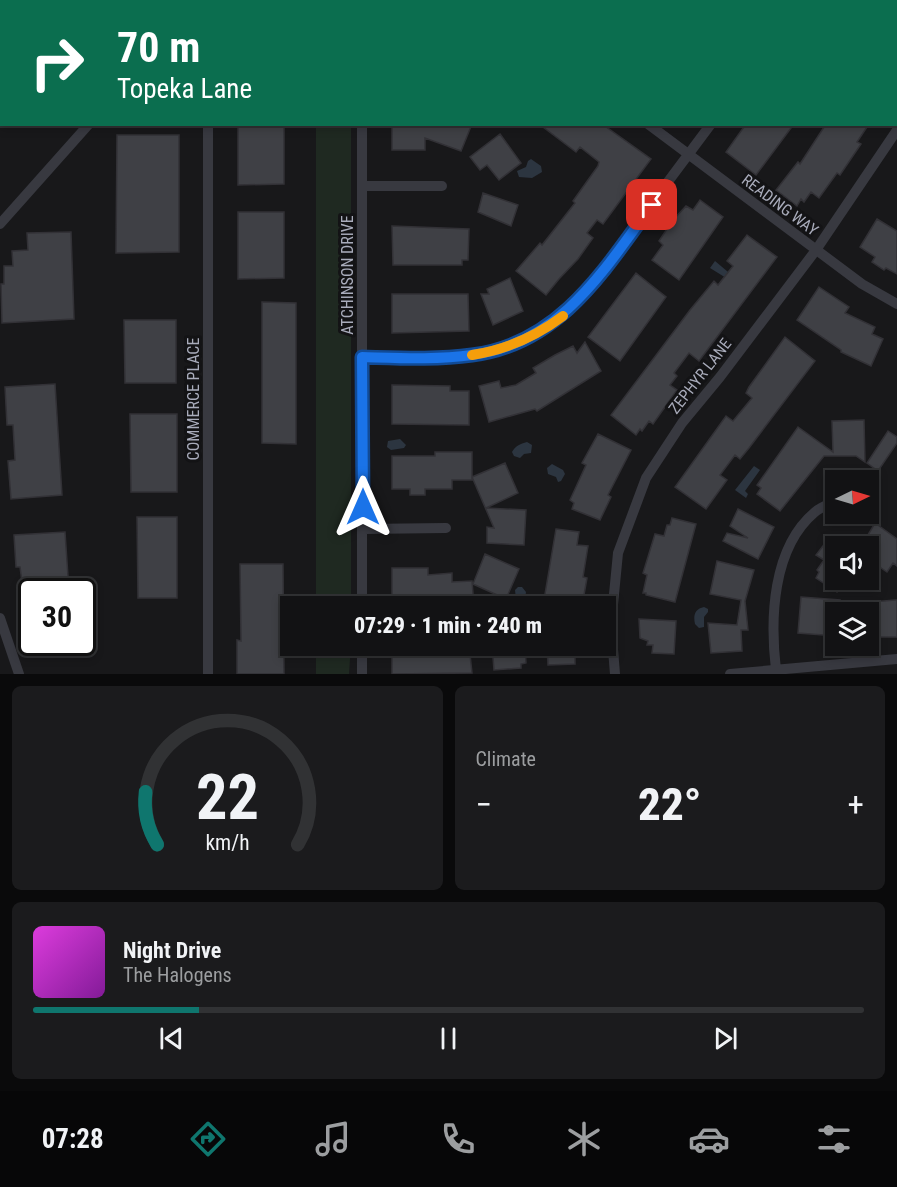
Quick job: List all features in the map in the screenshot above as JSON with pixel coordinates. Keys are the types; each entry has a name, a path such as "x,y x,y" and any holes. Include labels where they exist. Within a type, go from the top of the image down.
{"street":[{"path":"0,224 87,126"},
{"name":"COMMERCE PLACE","path":"208,126 208,674"},
{"name":"ATCHINSON DRIVE","path":"362,126 362,596"},
{"name":"READING WAY","path":"651,126 862,285 897,304"},
{"path":"362,357 444,358 473,355 495,351 523,341 549,326 582,297 710,126"},
{"name":"ZEPHYR LANE","path":"615,674 611,625 618,553 646,478 682,423 720,377 816,250 897,130"},
{"path":"362,186 442,186"},
{"path":"776,670 773,628 774,594 786,556 800,527 816,511 825,506"},
{"path":"363,529 446,528"},
{"path":"0,618 19,674"},
{"path":"362,656 362,674"},
{"path":"730,674 897,659"}],"shaded area":[{"path":"316,126 351,126 351,596 316,596"},
{"path":"316,656 350,656 349,674 316,674"}],"water":[{"path":"531,159 541,166 542,172 532,178 519,177 517,171 526,167"},
{"path":"715,261 734,277 731,281 710,268"},
{"path":"400,439 406,445 404,448 391,450 387,447 388,441"},
{"path":"527,442 532,445 531,453 524,454 520,458 514,456 512,452 515,448"},
{"path":"552,464 563,470 565,474 561,481 558,482 556,477 548,474 547,468"},
{"path":"754,466 760,470 745,491 748,494 746,498 735,490"},
{"path":"522,587 526,592 525,596 516,596 515,590"},
{"path":"704,607 708,609 708,612 704,617 704,627 699,628 695,624 695,615 699,609"}],"building":[{"path":"238,126 284,126 284,184 238,185"},
{"path":"392,126 471,126 461,151 425,138 425,150 392,150"},
{"path":"542,126 605,126 651,159 603,224 597,220 587,233 593,238 546,295 516,271 540,243 542,245 575,203 573,201 598,166 599,162 580,147 576,152"},
{"path":"745,126 793,126 756,175 726,152"},
{"path":"825,126 868,126 857,142 861,144 840,175 837,173 819,198 811,192 804,202 801,199 797,206 776,190 798,162 800,164"},
{"path":"500,134 521,163 499,180 487,165 480,170 470,157"},
{"path":"117,135 179,135 179,252 116,253"},
{"path":"483,193 518,205 511,226 478,212"},
{"path":"700,200 723,217 679,280 652,260 663,245 659,241 673,220 686,206 693,210"},
{"path":"238,212 284,212 284,278 238,279"},
{"path":"877,219 897,231 897,274 886,268 884,270 872,262 875,257 860,247"},
{"path":"392,226 469,229 468,260 462,260 462,265 393,265"},
{"path":"71,232 74,319 2,323 1,284 4,284 4,266 13,266 12,251 28,250 27,233"},
{"path":"747,235 777,257 699,361 689,353 674,373 677,376 670,385 677,390 653,424 649,421 636,435 611,415 690,310 714,281 718,285 733,266 727,261"},
{"path":"636,273 666,297 620,361 588,337"},
{"path":"510,278 523,311 493,325 481,294 489,294 487,289"},
{"path":"819,287 849,307 845,313 875,327 872,334 883,339 871,366 841,352 797,320"},
{"path":"392,294 468,294 469,331 392,333"},
{"path":"262,302 296,303 296,444 262,443"},
{"path":"124,320 176,320 176,383 125,383"},
{"path":"785,337 815,361 740,459 735,455 720,475 727,480 706,509 675,487 726,416 733,421 752,398 746,393 749,387"},
{"path":"585,342 601,371 537,411 535,409 489,422 479,386 499,381 501,388 516,385 536,373 533,368 573,346 577,353"},
{"path":"55,384 62,495 11,499 8,461 15,460 13,425 7,425 5,387"},
{"path":"392,385 450,386 450,391 469,391 469,425 392,424"},
{"path":"130,414 177,414 177,492 131,492"},
{"path":"864,420 865,462 856,456 824,456 780,511 757,494 761,488 757,485 798,427 833,452 832,421"},
{"path":"888,431 897,437 897,443 879,470 867,463"},
{"path":"598,434 631,450 608,495 611,497 600,520 572,509 574,503 570,500 586,465 582,463"},
{"path":"435,452 472,452 472,480 452,480 452,489 425,489 425,495 410,495 410,489 392,489 392,456 435,456"},
{"path":"505,463 518,493 486,508 526,510 524,545 487,543 487,527 494,528 472,477"},
{"path":"738,509 774,527 758,559 723,541 727,533 748,538 730,526"},
{"path":"137,517 177,517 177,598 138,598"},
{"path":"672,518 696,524 675,602 643,593 647,575 643,573 655,534 664,536"},
{"path":"876,524 897,539 897,566 893,563 887,572 879,567 879,536 867,536"},
{"path":"556,529 579,532 577,545 588,546 583,577 587,578 584,596 545,596"},
{"path":"65,532 68,578 21,578 20,567 16,567 14,535"},
{"path":"825,543 825,584 816,578 819,572 817,570 824,560 816,555"},
{"path":"485,554 519,569 507,596 499,596 473,584"},
{"path":"717,561 754,570 745,601 748,630 741,630 742,651 711,653 708,623 737,625 741,600 710,594"},
{"path":"240,564 283,564 283,596 280,596 280,656 284,656 284,674 237,674 237,640 241,641"},
{"path":"392,568 428,568 428,575 452,573 452,582 472,581 473,596 392,596"},
{"path":"801,597 840,600 840,602 825,602 825,635 798,633"},
{"path":"897,600 897,637 879,637 879,602 873,602"},
{"path":"639,619 676,621 674,654 652,653 653,645 647,645 648,641 640,638"},
{"path":"392,656 470,656 472,673 392,674"},
{"path":"493,656 526,656 526,663 521,664 521,668 494,670"},
{"path":"548,656 575,656 575,664 548,665"}],"slow traffic":[{"path":"472,355 495,351 523,341 563,316"}],"route":[{"path":"363,507 362,357 444,358 495,351 523,341 549,326 582,297 652,205"}]}
